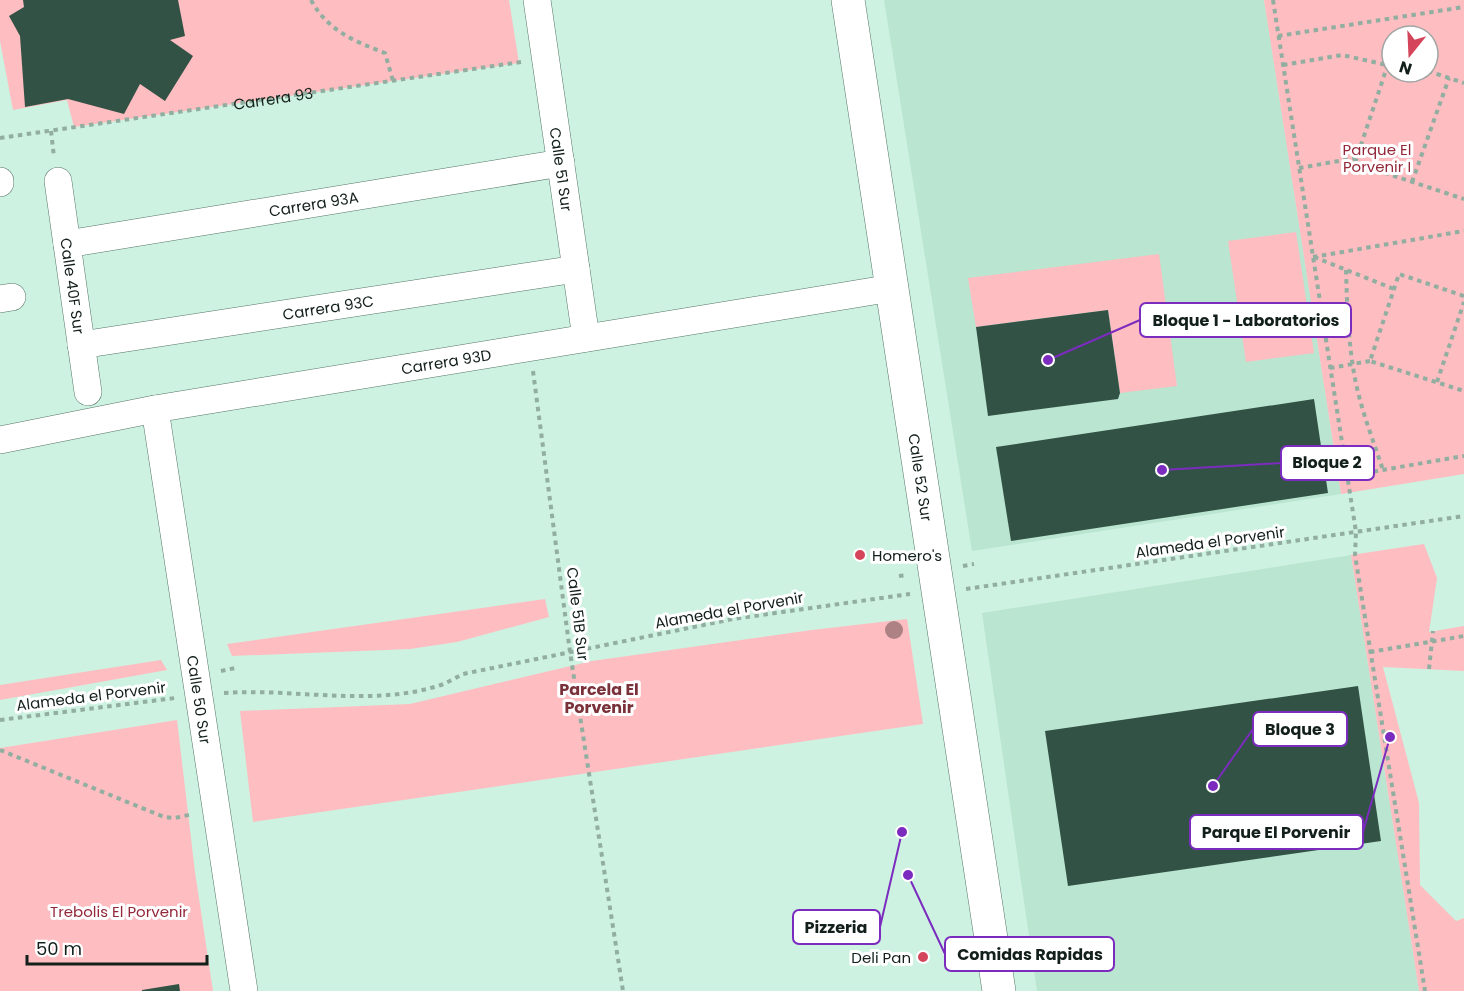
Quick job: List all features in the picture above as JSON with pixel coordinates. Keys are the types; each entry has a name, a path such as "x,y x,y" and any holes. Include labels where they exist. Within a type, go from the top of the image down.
{"street":[{"name":"Calle 51 Sur","path":"537,0 586,338"},
{"name":"Calle 52 Sur","path":"848,0 999,991"},
{"name":"Carrera 93A","path":"67,244 561,163"},
{"name":"Calle 40F Sur","path":"58,182 88,392"},
{"name":"Carrera 93C","path":"81,345 576,269"},
{"name":"Carrera 93D","path":"0,440 155,409 892,288"},
{"name":"Calle 50 Sur","path":"155,409 244,991"}],"path":[{"path":"311,0 326,20 344,36 385,53 393,81"},
{"path":"1273,0 1356,532 1354,551 1425,991"},
{"path":"1278,36 1464,7"},
{"path":"1283,65 1342,55 1380,63"},
{"name":"Carrera 93","path":"0,138 546,59"},
{"path":"1440,75 1464,83"},
{"path":"1412,182 1449,78"},
{"path":"1381,84 1355,163 1464,199"},
{"path":"1299,168 1356,158"},
{"path":"1313,257 1464,231"},
{"path":"1313,257 1394,289"},
{"path":"1346,270 1353,363 1366,419 1383,470"},
{"path":"1370,361 1399,274 1464,296"},
{"path":"1437,382 1464,302"},
{"name":"Calle 51B Sur","path":"530,347 570,652 623,991"},
{"path":"1330,368 1370,361 1464,392"},
{"path":"1347,476 1464,456"},
{"name":"Alameda el Porvenir","path":"0,720 238,692 356,696 407,693 440,686 463,674 733,619 902,594 939,592 1464,516"},
{"path":"1429,669 1432,631"},
{"path":"1370,652 1464,636"},
{"path":"0,750 164,817 186,817 199,811 214,796"}],"shaded area":[{"path":"884,0 1264,0 1341,494 972,551"},
{"path":"1351,555 1419,991 1037,991 982,613"}],"green space":[{"path":"0,0 509,0 519,63 74,127 67,100 13,110 0,41"},
{"name":"Parque El Porvenir I","path":"1264,0 1464,0 1464,474 1341,494"},
{"path":"1296,232 1314,353 1246,362 1228,241"},
{"path":"1159,254 1177,386 1120,393 1108,310 976,327 968,278"},
{"path":"1424,544 1437,578 1429,632 1464,626 1464,671 1383,667 1419,803 1420,885 1456,921 1464,918 1464,991 1419,991 1351,555"},
{"path":"545,599 549,617 457,642 410,649 232,656 227,644"},
{"path":"907,619 923,724 253,822 240,711 410,704 592,661"},
{"path":"161,660 167,670 0,700 0,685"},
{"name":"Trebolis El Porvenir","path":"177,720 195,872 213,991 0,991 0,748"}],"building":[{"path":"23,0 178,0 185,36 170,40 193,56 165,101 140,84 124,114 68,99 25,107 20,36 9,16 24,7"},
{"path":"1108,310 1120,393 1118,399 988,416 976,327"},
{"path":"1314,399 1328,493 1011,541 996,447"},
{"path":"1358,686 1381,841 1068,886 1045,731"},
{"path":"179,984 180,991 142,991 142,990"}],"place":[{"name":"Bloque 1 - Laboratorios","path":"1048,360"},
{"name":"Bloque 2","path":"1162,470"},
{"name":"Homero's","path":"860,555"},
{"name":"Parque El Porvenir","path":"1390,737"},
{"name":"Bloque 3","path":"1213,786"},
{"name":"Pizzeria","path":"902,832"},
{"name":"Comidas Rapidas","path":"908,875"},
{"name":"Deli Pan","path":"923,957"}],"district":[{"name":"Parcela El Porvenir","path":"599,698"}]}
